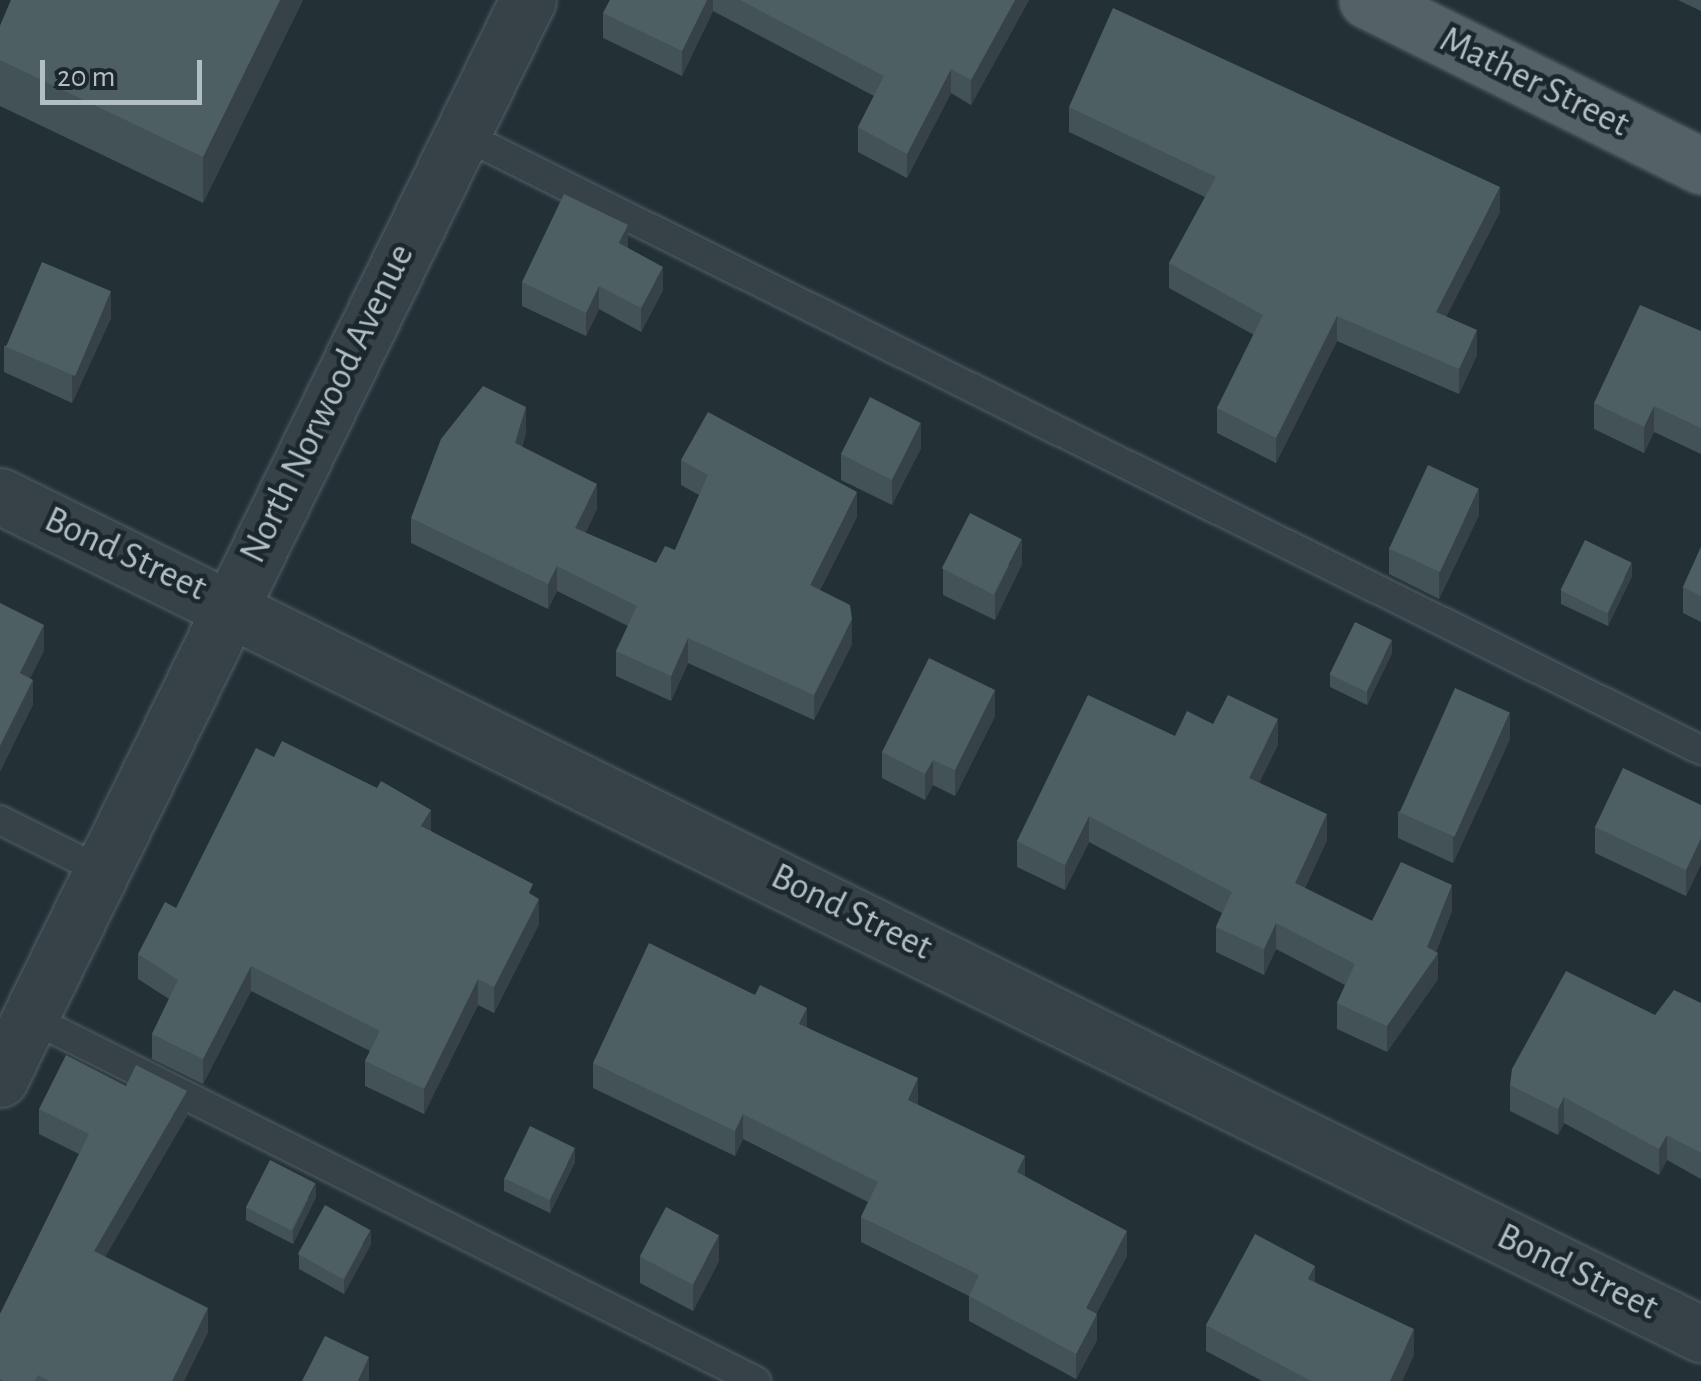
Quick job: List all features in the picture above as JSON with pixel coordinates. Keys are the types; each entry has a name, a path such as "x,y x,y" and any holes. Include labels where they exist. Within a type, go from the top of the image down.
{"main road":[{"name":"Mather Street","path":"1367,0 1701,166"}],"street":[{"name":"North Norwood Avenue","path":"0,1079 528,0"},
{"name":"Bond Street","path":"0,496 230,605 1701,1334"}],"lane":[{"path":"461,134 1701,750"},
{"path":"0,820 102,871"},
{"path":"32,1018 756,1381"}],"building":[{"path":"11,0 280,0 203,157 0,60 0,26"},
{"path":"610,0 707,0 682,51 603,13"},
{"path":"740,0 1015,0 971,80 951,69 907,154 858,127 884,76"},
{"path":"1113,8 1500,187 1436,312 1477,330 1459,369 1337,316 1276,438 1217,408 1263,315 1169,263 1216,177 1069,107"},
{"path":"564,194 628,225 619,243 663,267 641,308 599,286 586,313 522,282"},
{"path":"42,262 111,291 75,376 6,347"},
{"path":"1640,305 1701,331 1701,428 1654,406 1644,427 1594,403"},
{"path":"483,386 526,407 515,443 597,484 575,528 656,563 665,546 675,550 708,475 681,460 708,412 857,492 810,585 850,605 852,619 814,695 688,638 671,676 616,651 637,606 557,566 548,584 411,518 441,439"},
{"path":"870,397 921,423 892,480 841,454"},
{"path":"1428,465 1479,489 1440,572 1389,548"},
{"path":"970,513 1022,539 994,595 942,568"},
{"path":"1585,540 1632,563 1607,613 1560,590"},
{"path":"1701,547 1701,596 1683,587"},
{"path":"0,603 44,625 20,673 33,680 0,746"},
{"path":"1355,622 1392,640 1366,692 1330,674"},
{"path":"929,658 995,690 955,770 933,760 925,774 882,752"},
{"path":"1455,688 1510,712 1454,837 1400,812"},
{"path":"1088,695 1175,736 1187,711 1213,724 1228,695 1278,719 1249,778 1327,814 1295,883 1372,921 1401,862 1452,885 1427,947 1438,953 1387,1026 1337,1003 1355,964 1276,923 1264,949 1216,927 1232,892 1089,816 1065,865 1017,841"},
{"path":"282,741 377,788 381,781 431,810 421,826 533,884 529,893 539,899 494,987 478,979 424,1089 365,1061 380,1031 251,966 203,1059 152,1034 178,980 138,954 165,902 176,908 256,748 274,757"},
{"path":"1623,768 1701,805 1701,838 1686,870 1595,827"},
{"path":"649,943 755,995 760,985 807,1008 799,1024 918,1078 908,1100 1025,1156 1017,1172 1127,1231 1086,1308 1097,1314 1076,1354 969,1296 979,1275 861,1217 878,1182 743,1114 735,1131 593,1063"},
{"path":"1566,971 1655,1015 1674,990 1701,1003 1701,1153 1667,1135 1659,1149 1564,1097 1558,1109 1510,1085 1512,1069"},
{"path":"66,1055 126,1086 136,1065 187,1091 94,1251 208,1308 172,1381 49,1381 38,1375 35,1381 0,1379 0,1314 89,1134 39,1109"},
{"path":"530,1126 575,1148 550,1200 505,1178"},
{"path":"270,1160 315,1183 291,1230 246,1207"},
{"path":"325,1205 370,1230 343,1279 298,1254"},
{"path":"666,1207 719,1235 693,1285 640,1256"},
{"path":"1255,1234 1315,1266 1308,1279 1414,1329 1390,1381 1311,1381 1206,1325"},
{"path":"325,1336 369,1357 358,1381 302,1381"}]}
